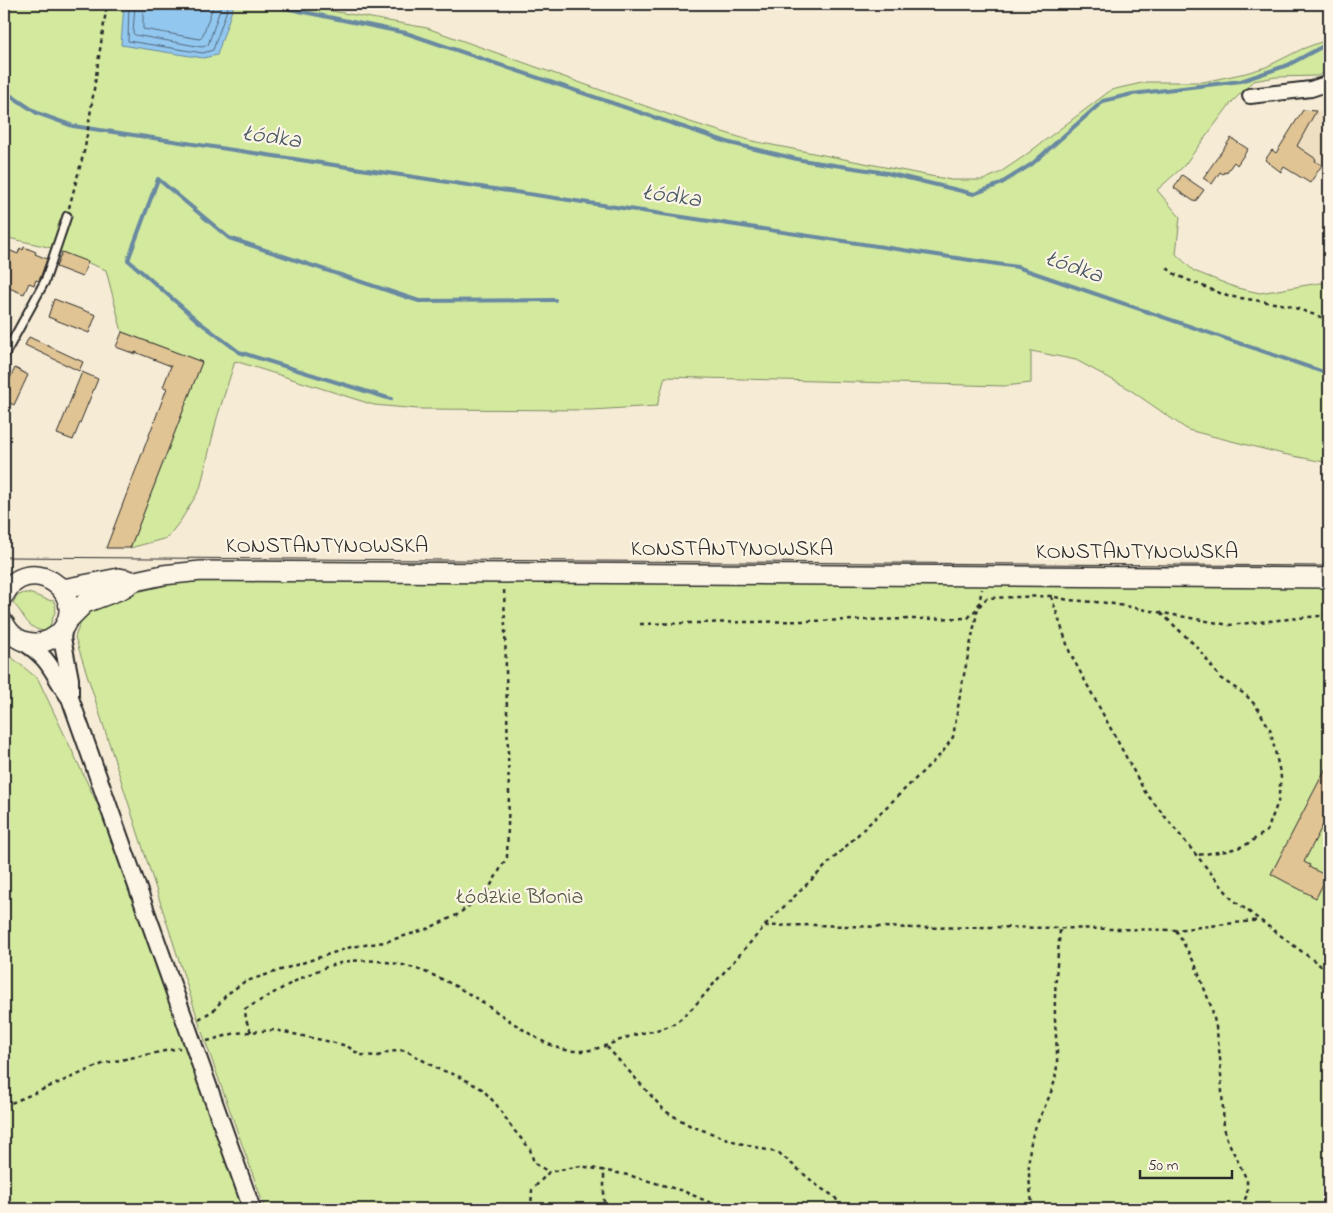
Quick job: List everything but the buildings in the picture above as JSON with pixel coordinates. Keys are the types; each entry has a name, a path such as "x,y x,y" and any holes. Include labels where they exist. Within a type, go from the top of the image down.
{"main road":[{"name":"KONSTANTYNOWSKA","path":"22,641 32,643 43,642 53,638 85,603 122,589 135,581 201,571 1329,578"},
{"path":"4,582 23,577 41,576 52,580 60,588 68,603 65,623"},
{"path":"4,595 13,583 23,577"},
{"name":"KONSTANTYNOWSKA","path":"60,588 119,578 135,581"},
{"path":"4,624 13,635 22,641"}],"street":[{"path":"1250,96 1311,89 1329,83"},
{"path":"65,623 62,638 70,679 70,698"},
{"path":"22,641 37,650 49,663 58,682 70,698 252,1209"}],"lane":[{"path":"4,356 45,281 67,216"}],"path":[{"path":"67,216 85,148 107,4"},
{"path":"1167,268 1176,275 1227,296 1287,306 1329,320"},
{"path":"187,1026 214,1010 226,995 244,982 351,947 385,942 427,929 457,915 487,892 507,857 509,794 504,572"},
{"path":"250,1032 246,1020 246,1009 325,967 351,961 374,961 405,965 432,974 457,986 540,1040 558,1048 574,1051 606,1047 625,1038 662,1030 677,1021 699,1001 765,926 942,752 953,737 985,576"},
{"path":"1044,576 1070,653 1145,792 1232,899 1329,972"},
{"path":"640,624 968,618 987,598 1051,596 1068,600 1108,603 1229,625 1329,615"},
{"path":"1160,612 1199,649 1220,678 1246,695 1256,706 1270,729 1281,777 1278,802 1267,831 1244,846 1226,851 1197,855"},
{"path":"765,926 1176,930 1260,920"},
{"path":"1033,1209 1029,1175 1030,1149 1034,1132 1056,1076 1058,1064 1054,1010 1060,929"},
{"path":"1176,930 1195,964 1214,1017 1220,1058 1224,1127 1227,1139 1247,1180 1247,1195 1240,1209"},
{"path":"4,1106 105,1063 194,1045 236,1033 285,1031 347,1046 360,1055 378,1056 388,1052 405,1050 438,1069 456,1075 482,1089 496,1104 513,1129 530,1149 534,1163 549,1172"},
{"path":"606,1047 665,1111 691,1126 779,1154 819,1187 835,1197 842,1209"},
{"path":"531,1209 532,1190 549,1172 581,1166 628,1175 682,1191 725,1209"},
{"path":"600,1209 604,1205 604,1170"}],"shaded area":[{"path":"1329,104 1329,170 1285,140 1303,110 1324,113"}],"green space":[{"path":"4,4 301,4 427,28 690,122 752,141 951,180 983,180 999,173 1111,90 1146,82 1203,82 1246,73 1266,67 1302,49 1329,39 1329,71 1317,76 1276,77 1253,81 1231,103 1183,167 1157,190 1180,217 1176,254 1194,271 1237,288 1260,293 1329,283 1329,463 1283,454 1188,430 1126,387 1076,360 1031,351 1031,383 1005,386 665,377 657,406 592,410 418,409 374,405 235,361 217,418 200,489 181,520 167,538 130,548 202,362 122,332 106,270 48,247 4,237"},
{"name":"Łódzkie Błonia","path":"245,579 1329,587 1329,1209 265,1209 202,1032 75,637 81,621 91,608 107,599 176,583"},
{"path":"24,593 54,601 56,609 48,631 35,629 27,622 13,603 17,596"},
{"path":"4,651 38,679 113,837 245,1209 4,1209"}],"water":[{"path":"124,4 234,4 217,55 203,58 121,45"}],"waterway":[{"path":"265,4 406,33 730,143 801,160 887,173 974,194 1000,184 1032,164 1103,101 1132,94 1241,81 1288,65 1329,43"},
{"name":"Łódka","path":"4,91 37,113 73,126 1017,267 1329,374"},
{"path":"391,399 239,352 198,321 128,260 158,179 229,238 419,301 555,300"}],"tram line":[{"path":"4,557 1329,566"}]}
